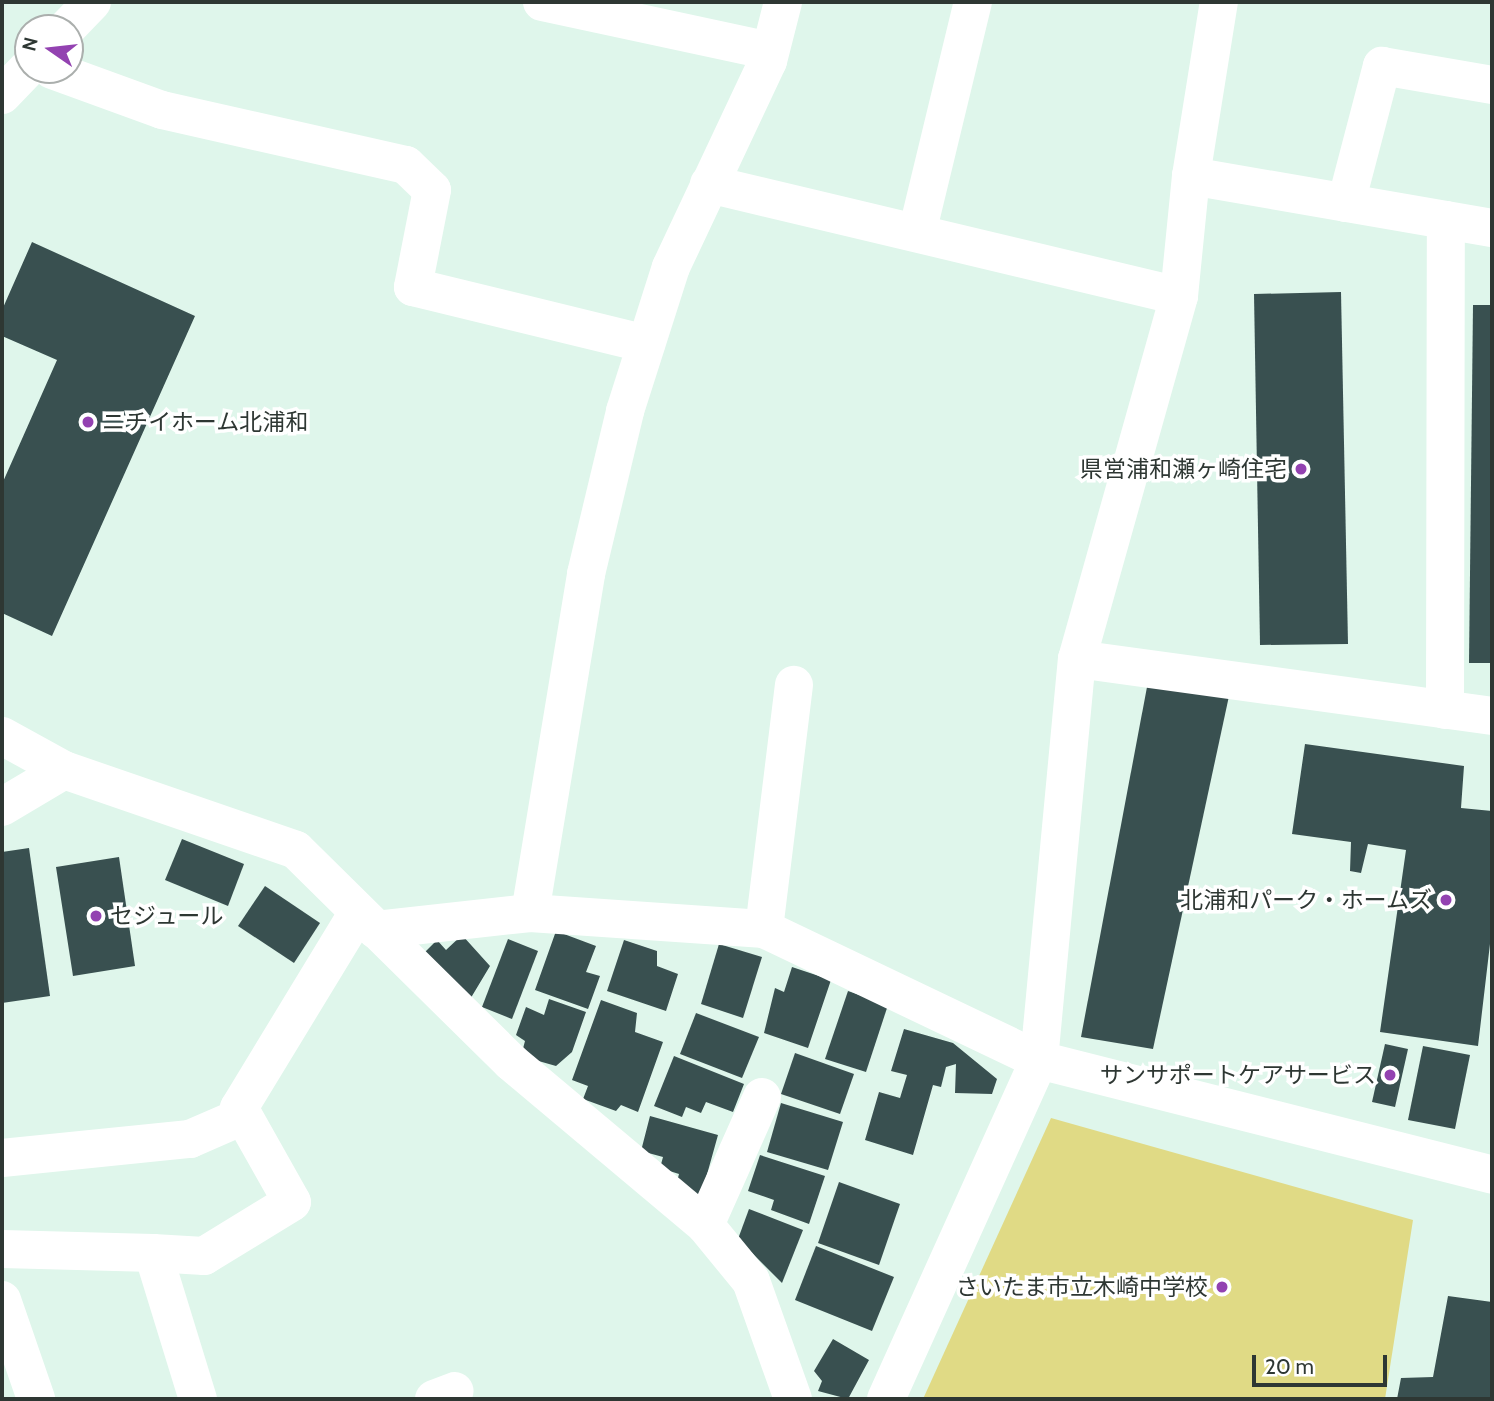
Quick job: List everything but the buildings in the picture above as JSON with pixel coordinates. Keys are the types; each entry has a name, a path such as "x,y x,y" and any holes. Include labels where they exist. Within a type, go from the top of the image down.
{"street":[{"path":"542,2 770,51"},
{"path":"530,913 586,574 646,344 671,267 770,51 783,2"},
{"path":"917,233 973,2"},
{"path":"886,1399 1039,1060 1077,659 1180,296 1191,176 1219,2"},
{"path":"1346,203 1382,66 1492,85"},
{"path":"84,82 162,110 406,165 432,190 413,287 646,344"},
{"path":"1191,176 1492,228"},
{"path":"709,184 1180,296"},
{"path":"1445,710 1446,220"},
{"path":"1077,659 1492,716"},
{"path":"764,929 794,685"},
{"path":"2,736 64,770 296,850 511,1062 705,1225 751,1281 793,1399"},
{"path":"2,807 64,770"},
{"path":"367,921 530,913 764,929 1039,1060 1492,1175"},
{"path":"2,1249 204,1256 292,1202 239,1108 367,921"},
{"path":"705,1225 762,1097"},
{"path":"2,1158 190,1139 243,1116"},
{"path":"153,1253 198,1399"},
{"path":"2,1300 36,1399"}],"shaded area":[{"name":"さいたま市立木崎中学校","path":"1051,1118 1413,1220 1385,1399 923,1399"}],"place":[{"name":"ニチイホーム北浦和","path":"88,422"},
{"name":"県営浦和瀬ヶ崎住宅","path":"1301,469"},
{"name":"北浦和パーク・ホームズ","path":"1446,900"},
{"name":"セジュール","path":"96,916"},
{"name":"サンサポートケアサービス","path":"1390,1075"},
{"name":"さいたま市立木崎中学校","path":"1222,1287"}]}
